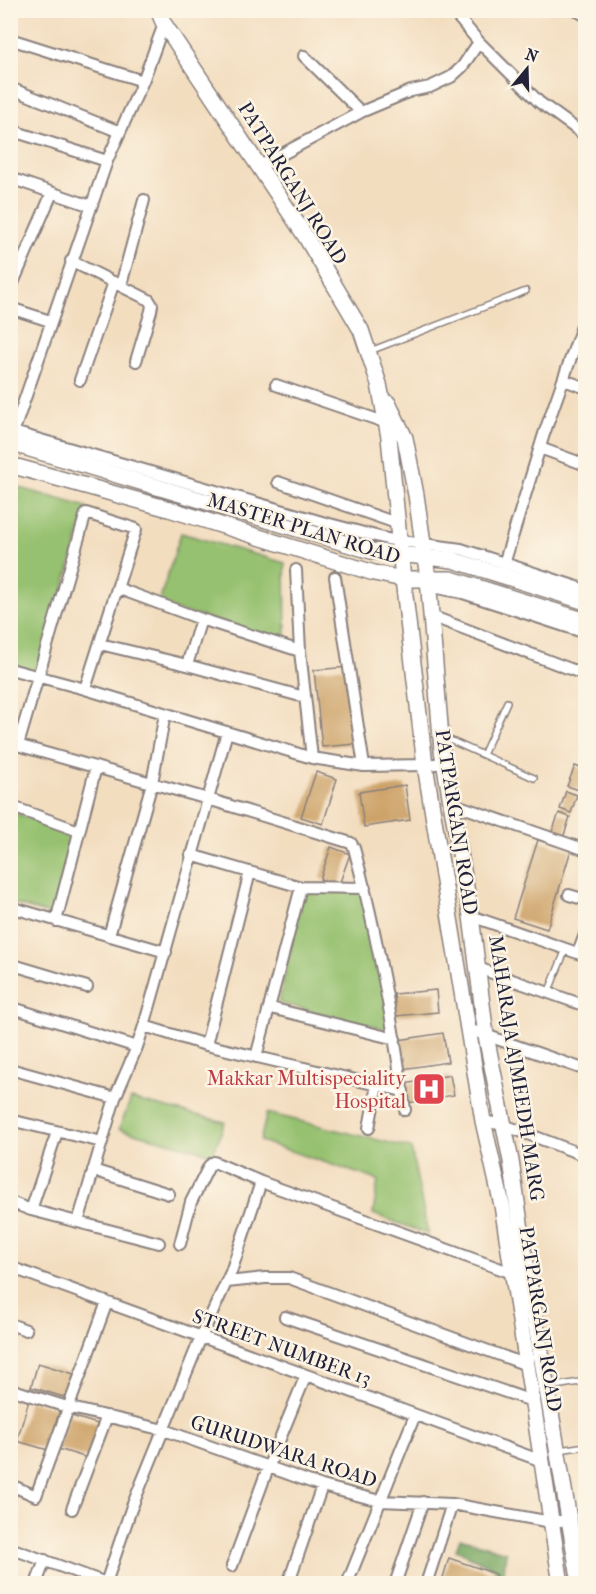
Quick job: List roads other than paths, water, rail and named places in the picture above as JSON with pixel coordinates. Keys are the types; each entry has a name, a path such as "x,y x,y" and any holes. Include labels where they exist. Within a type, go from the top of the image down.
{"main road":[{"name":"PATPARGANJ ROAD","path":"161,17 304,234 361,330 379,384 387,423 425,765 483,1121 502,1205 561,1584"},
{"name":"PATPARGANJ ROAD","path":"379,384 405,438 424,550"},
{"name":"MASTER PLAN ROAD","path":"11,436 371,551 401,547 424,550 585,602"},
{"name":"MASTER PLAN ROAD","path":"10,465 169,509 374,573 428,582 451,579 585,621"},
{"name":"MAHARAJA AJMEEDH MARG","path":"424,550 444,762 471,916 486,1036 504,1125 569,1520 580,1546 580,1584"},
{"path":"556,1551 580,1546"}],"street":[{"path":"452,10 479,42 539,102 585,136"},
{"path":"576,10 585,16"},
{"path":"11,436 107,161 142,81 161,17"},
{"path":"10,39 142,81"},
{"path":"260,166 361,111 411,91 430,87 451,77 462,67 479,42"},
{"path":"304,56 361,111"},
{"path":"10,88 120,132"},
{"path":"10,130 107,161"},
{"path":"10,178 91,206"},
{"path":"10,290 52,193"},
{"path":"80,380 117,283 144,200"},
{"path":"71,261 145,297 152,305 136,361"},
{"path":"10,308 50,321"},
{"path":"504,564 585,315"},
{"path":"564,380 585,388"},
{"path":"276,385 387,423"},
{"path":"540,448 585,465"},
{"path":"278,482 399,524"},
{"path":"85,689 136,529 86,513 39,677 14,744 208,799 351,843 364,888 395,1039 405,1110"},
{"path":"424,550 461,549 585,590"},
{"path":"296,570 300,651 312,758"},
{"path":"335,577 364,766"},
{"path":"428,582 585,633"},
{"path":"117,588 201,619 300,651"},
{"path":"431,616 585,675"},
{"path":"187,665 201,619"},
{"path":"100,644 304,697"},
{"path":"10,669 85,689 312,758 364,766 425,765 444,762"},
{"path":"110,936 152,783 165,714"},
{"path":"78,1222 115,1098 144,1026 227,732"},
{"path":"56,921 96,767"},
{"path":"451,803 585,850"},
{"path":"10,806 79,831"},
{"path":"191,855 301,887 364,888"},
{"path":"206,1045 249,872"},
{"path":"256,1057 271,1008 301,887"},
{"path":"569,895 585,900"},
{"path":"10,907 166,952"},
{"path":"471,916 582,955 585,932"},
{"path":"10,964 87,987"},
{"path":"478,968 585,1006"},
{"path":"10,1007 137,1047"},
{"path":"271,1008 395,1039"},
{"path":"144,1026 206,1045 403,1091"},
{"path":"468,1029 585,1071"},
{"path":"10,1069 115,1098"},
{"path":"369,1128 377,1085"},
{"path":"483,1121 504,1125 585,1156"},
{"path":"11,1122 102,1142"},
{"path":"31,1210 57,1132"},
{"path":"180,1244 191,1202 211,1163 220,1163 261,1182 513,1273"},
{"path":"93,1170 169,1194"},
{"path":"10,1548 108,1583 131,1509 201,1337 227,1282 261,1182"},
{"path":"10,1202 31,1210 159,1243"},
{"name":"STREET NUMBER 13","path":"10,1267 542,1461"},
{"path":"227,1282 289,1278 527,1365"},
{"path":"10,1494 13,1486 36,1496 107,1302"},
{"path":"285,1317 532,1401"},
{"path":"10,1324 26,1330"},
{"path":"232,1566 268,1468 306,1375"},
{"name":"GURUDWARA ROAD","path":"10,1389 67,1407 165,1430 322,1486 380,1501 452,1504 551,1522 569,1520"},
{"path":"347,1584 416,1415"},
{"path":"72,1509 107,1416"},
{"path":"288,1584 322,1486"},
{"path":"395,1584 423,1502"},
{"path":"426,1584 452,1504"},
{"path":"36,1584 45,1560"}],"lane":[{"path":"368,351 526,291"},
{"path":"483,755 507,702"},
{"path":"441,736 534,778"},
{"path":"548,993 566,949"},
{"path":"547,1387 584,1382 585,1400"},
{"path":"558,1450 585,1446"}],"place":[{"name":"Makkar Multispeciality Hospital","path":"429,1089"}]}
